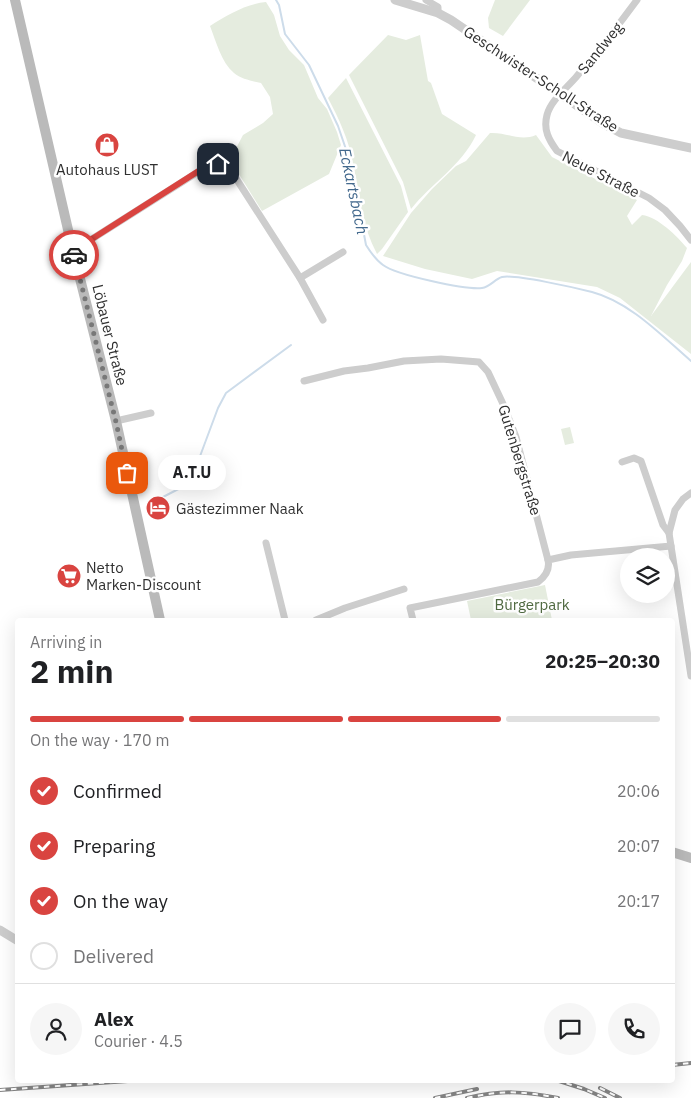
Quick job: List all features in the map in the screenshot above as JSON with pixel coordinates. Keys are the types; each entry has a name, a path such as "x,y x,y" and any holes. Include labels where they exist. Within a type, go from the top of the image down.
{"main road":[{"name":"Löbauer Straße","path":"15,0 72,246 116,422 160,618"},
{"path":"675,853 691,858"}],"street":[{"name":"Geschwister-Scholl-Straße","path":"395,0 438,13 451,20 560,95 621,133 691,148"},
{"path":"426,0 438,8 438,13"},
{"name":"Sandweg","path":"560,95 637,0"},
{"name":"Neue Straße","path":"560,95 551,104 546,116 545,128 548,139 557,151 649,198 670,215 691,240"},
{"path":"72,246 84,244 208,165 218,164 225,166 230,169 300,278 323,320"},
{"path":"300,278 343,252"},
{"name":"Gutenbergstraße","path":"304,381 344,371 404,361 440,358 479,362 488,372 516,437 548,560"},
{"path":"116,422 151,414"},
{"path":"622,462 634,458 640,461 660,518 669,533 691,676"},
{"path":"669,533 675,510 683,499 691,493"},
{"path":"266,543 285,618"},
{"path":"412,618 410,608 538,582 548,570 548,560 571,555 672,546"},
{"path":"321,618 404,589"},
{"path":"0,930 15,939"}],"green space":[{"path":"495,0 530,0 503,36 489,28 488,18"},
{"path":"266,2 274,15 280,36 289,50 304,65 318,98 327,109 341,145 329,174 262,211 230,160 243,135 263,123 273,114 270,97 261,83 240,77 229,68 219,51 210,26 244,8"},
{"path":"388,35 406,40 420,35 428,81 431,83 442,114 476,135 463,156 411,209 403,182 349,75"},
{"path":"346,78 401,186 408,212 377,254 364,221 349,147 340,122 328,98"},
{"path":"490,133 524,138 536,135 552,157 637,200 627,216 632,225 642,215 648,216 667,228 683,243 687,248 682,261 651,316 691,262 691,354 620,298 597,287 497,271 472,279 425,269 383,256 411,213 456,166 466,161"},
{"path":"570,427 574,443 565,445 561,429"},
{"name":"Bürgerpark","path":"545,585 552,618 471,618 467,601"}],"waterway":[{"name":"Eckartsbach","path":"276,0 279,5 285,34 309,65 338,126 350,161 366,245 380,263 402,273 462,287 482,288 499,278 509,277 546,282 592,292 619,303 645,321 691,361"},
{"path":"163,497 190,483 218,408 226,393 291,345"}],"railway":[{"path":"675,1065 691,1063"},
{"path":"0,1090 99,1083"},
{"path":"565,1083 605,1098"},
{"path":"600,1088 620,1098"},
{"path":"435,1098 477,1089"},
{"path":"467,1098 512,1092 558,1098"}],"way so far":[{"path":"74,255 127,473"}],"place":[{"name":"Autohaus LUST","path":"107,145"},
{"name":"A.T.U","path":"127,473"},
{"name":"Gästezimmer Naak","path":"158,508"},
{"name":"Netto Marken-Discount","path":"69,576"}],"route":[{"path":"74,255 72,246 84,244 208,165 218,164"}]}
